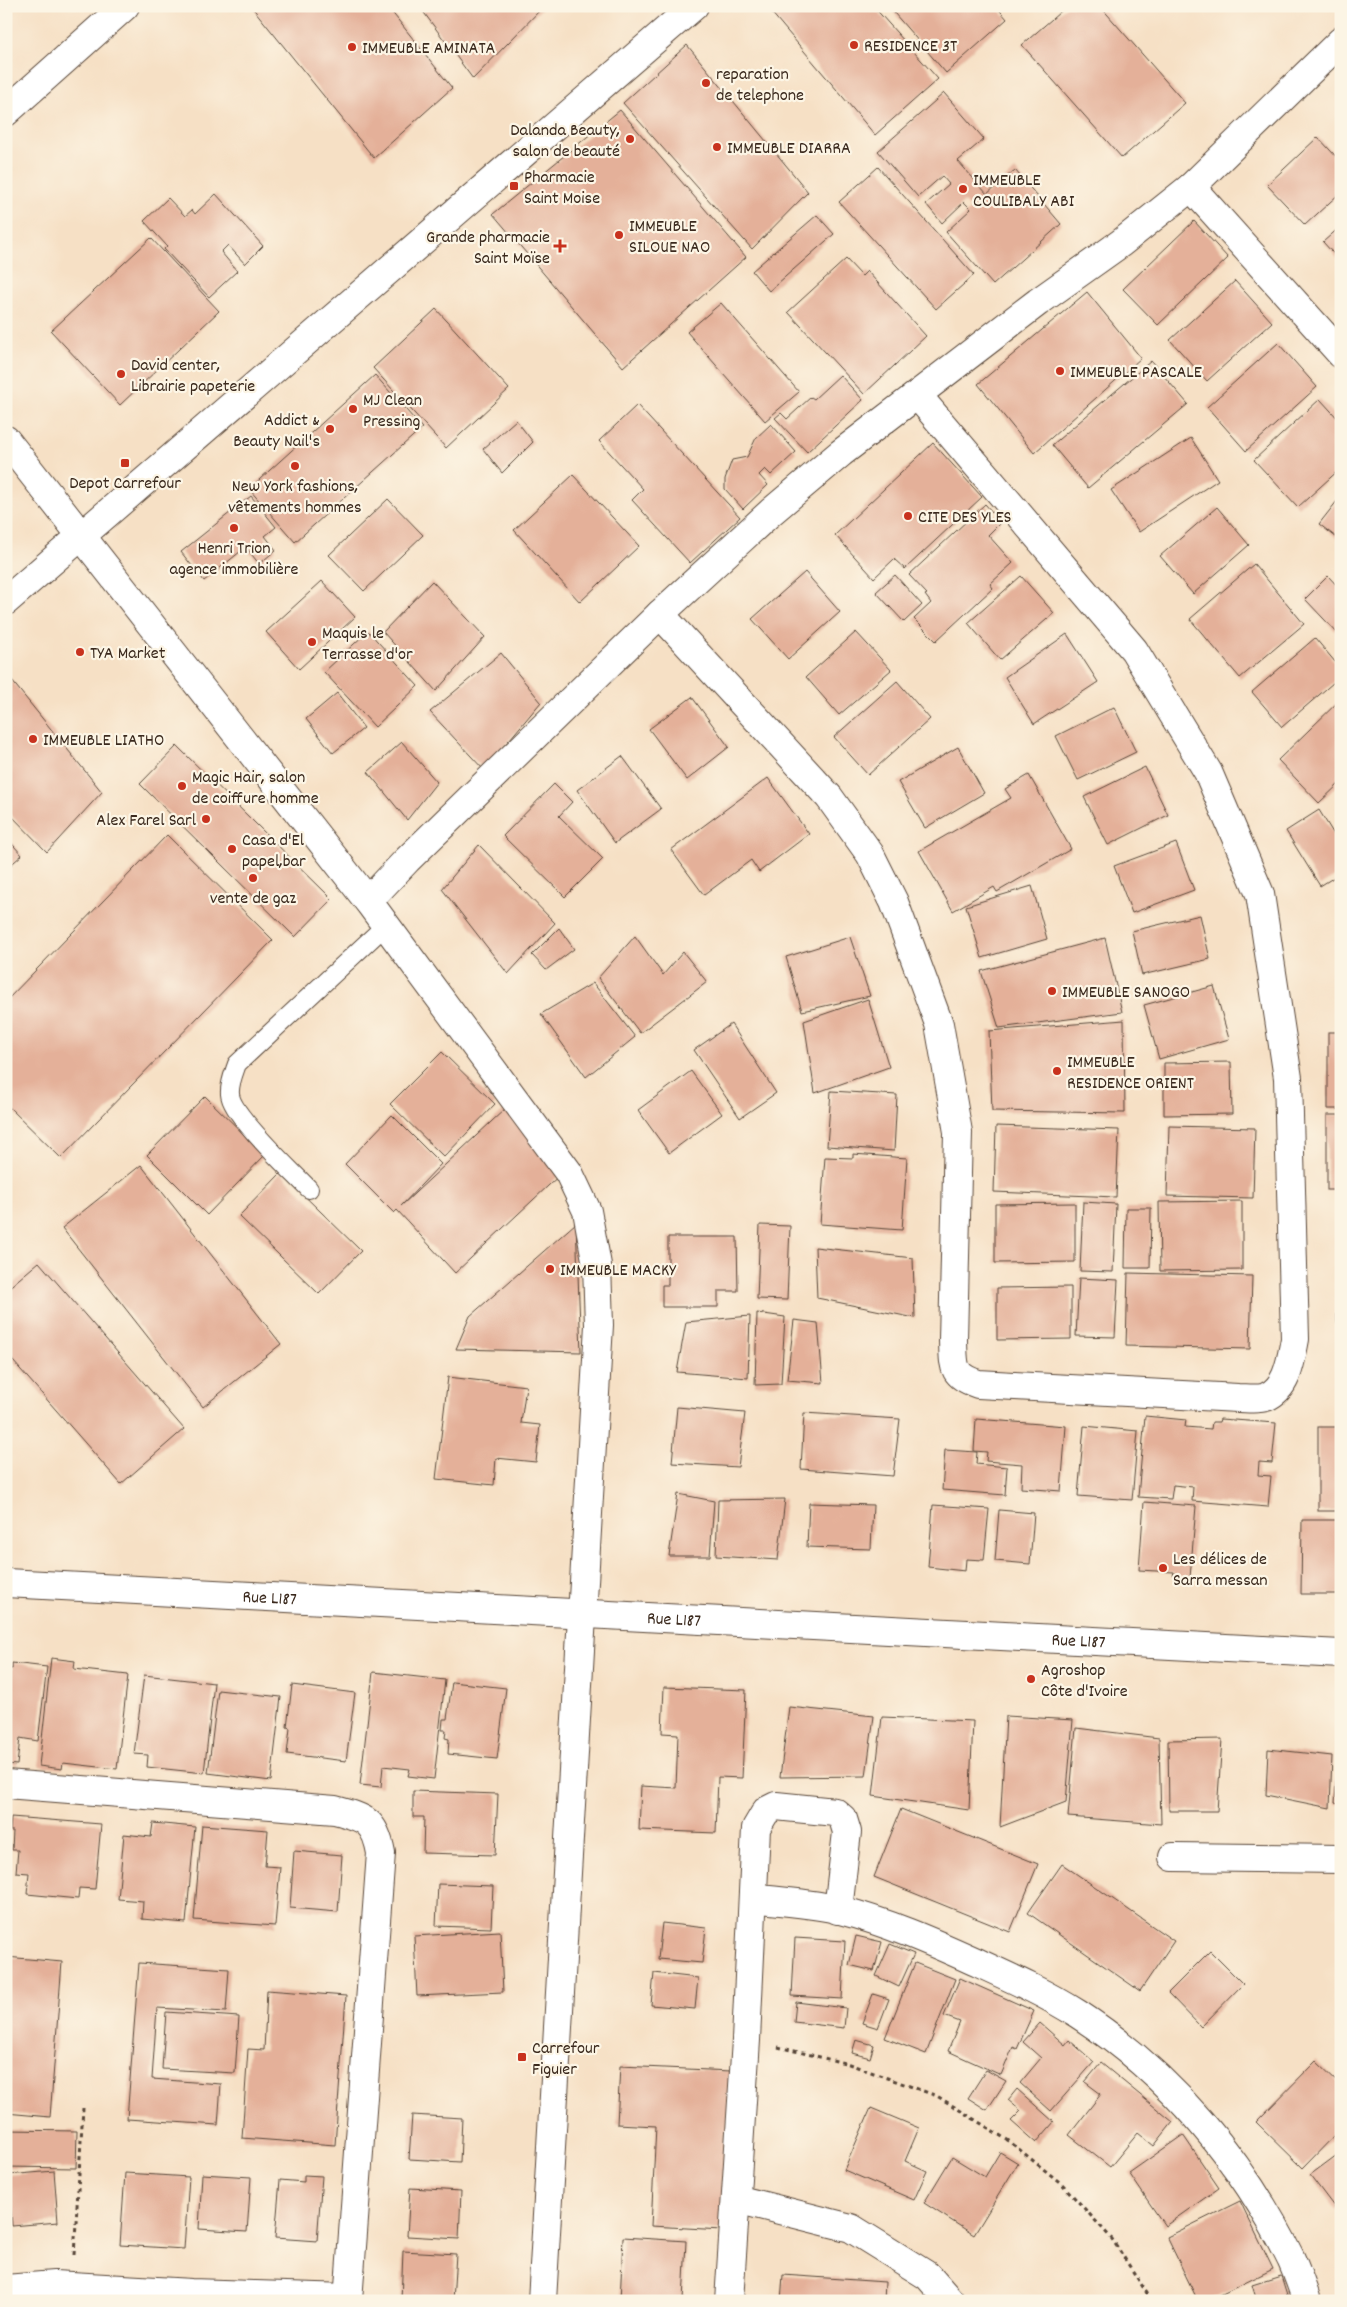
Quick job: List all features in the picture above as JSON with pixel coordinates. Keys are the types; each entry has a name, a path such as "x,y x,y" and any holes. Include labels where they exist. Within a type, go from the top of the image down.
{"street":[{"path":"6,112 125,6"},
{"path":"6,601 694,6"},
{"path":"368,901 407,860 660,614 771,512 841,452 918,396 1038,302 1121,243 1190,187 1341,41"},
{"path":"1190,187 1341,354"},
{"path":"660,614 829,797 870,854 894,902 939,1024 958,1132 953,1340 954,1362 957,1374 963,1379 978,1384 1238,1398 1264,1398 1277,1390 1290,1366 1295,1339 1288,1078 1260,894 1208,772 1134,650 918,396"},
{"path":"6,440 368,901 570,1173 587,1211 597,1265 599,1325 584,1613 542,2301"},
{"name":"Rue L187","path":"6,1583 1341,1654"},
{"path":"6,1784 335,1810 369,1821 378,1834 381,1853 348,2300 6,2289"},
{"path":"729,2301 746,2040 756,1828 766,1811 776,1806 835,1812 842,1819 847,1832 838,1910"},
{"path":"1173,1857 1341,1859"},
{"path":"754,1898 838,1910 933,1942 1020,1982 1078,2014 1149,2068 1200,2121 1251,2189 1291,2259 1307,2301"},
{"path":"736,2199 851,2228 928,2276 950,2301"}],"lane":[{"path":"309,1189 236,1113 229,1095 231,1082 237,1064 386,925"}],"path":[{"path":"746,2040 849,2064 937,2096 1009,2141 1063,2185 1112,2239 1152,2301"},
{"path":"78,2291 83,2108"}],"building":[{"name":"IMMEUBLE AMINATA","path":"251,6 387,6 452,88 374,158"},
{"path":"419,6 544,6 473,79"},
{"name":"RESIDENCE 3T","path":"777,6 873,6 938,79 875,135 771,12"},
{"path":"888,6 996,6 1007,19 946,73"},
{"path":"1067,6 1100,6 1185,103 1122,158 1022,45"},
{"name":"IMMEUBLE DIARRA","path":"687,45 808,192 752,249 623,103"},
{"name":"IMMEUBLE COULIBALY ABI","path":"944,93 984,139 958,161 987,194 1015,170 1061,224 993,285 946,232 971,209 964,202 942,223 926,204 949,184 942,176 918,197 878,151"},
{"name":"IMMEUBLE SILOUE NAO","path":"620,110 746,257 623,367 493,214"},
{"path":"1318,137 1341,162 1341,192 1305,225 1267,185"},
{"path":"878,167 974,275 936,309 839,202"},
{"path":"216,194 263,246 245,264 228,245 221,252 237,271 209,297 164,249 167,246 144,221 168,198 185,216 192,210 195,214"},
{"path":"817,215 834,234 769,291 752,271"},
{"path":"1194,221 1228,258 1158,325 1123,289"},
{"path":"1341,226 1341,262 1323,242"},
{"path":"151,238 219,311 120,405 51,331"},
{"path":"846,259 862,276 867,271 926,336 864,394 788,312"},
{"path":"1235,281 1272,322 1207,381 1170,340"},
{"name":"IMMEUBLE PASCALE","path":"1087,292 1141,358 1034,453 978,384"},
{"path":"721,303 799,392 765,421 687,332"},
{"path":"436,309 509,389 446,448 373,368"},
{"path":"1278,343 1317,387 1246,451 1207,407"},
{"path":"1151,361 1188,404 1088,488 1052,445"},
{"path":"375,375 422,428 295,542 249,489"},
{"path":"840,375 863,400 807,452 775,418 781,413 787,419 811,397 814,399"},
{"path":"1320,399 1341,422 1341,468 1298,507 1254,460"},
{"path":"637,405 740,517 690,563 632,500 643,489 599,441"},
{"path":"516,420 533,442 502,473 483,449"},
{"path":"771,424 796,452 771,475 765,469 759,475 768,485 743,509 725,489 725,479 732,460 747,457 756,438"},
{"path":"1191,438 1218,480 1139,532 1111,490"},
{"name":"CITE DES YLES","path":"933,443 982,497 905,569 894,559 874,578 835,535"},
{"path":"573,475 639,546 580,602 514,530"},
{"path":"251,496 276,527 265,536 276,550 259,564 246,547 204,581 181,552"},
{"path":"1341,496 1341,541 1319,524"},
{"path":"388,499 423,535 364,591 329,555"},
{"path":"985,504 1001,522 988,535 1013,563 990,584 993,588 936,641 914,619 931,603 925,595 927,594 909,575"},
{"path":"1217,507 1249,545 1193,594 1160,556"},
{"path":"1254,564 1304,624 1240,678 1190,619"},
{"path":"805,572 840,612 788,659 752,619"},
{"path":"895,575 922,605 904,622 876,592"},
{"path":"1021,576 1054,613 1000,660 968,623"},
{"path":"1328,576 1341,590 1341,637 1305,599"},
{"path":"322,581 355,617 299,669 266,632"},
{"path":"432,581 485,637 436,691 383,632"},
{"path":"368,631 418,686 375,727 324,672"},
{"path":"856,632 891,670 839,715 806,677"},
{"path":"1067,634 1098,682 1034,724 1005,677"},
{"path":"1315,638 1341,669 1341,676 1282,727 1252,692"},
{"path":"501,653 541,702 484,770 430,712"},
{"name":"IMMEUBLE LIATHO","path":"12,681 102,792 47,852 6,810 6,687"},
{"path":"897,681 930,719 868,775 834,737"},
{"path":"337,693 364,728 333,753 306,719"},
{"path":"692,697 729,747 687,780 649,729"},
{"path":"1341,699 1341,782 1319,803 1278,760"},
{"path":"1114,707 1136,752 1078,780 1056,736"},
{"path":"402,742 437,782 407,820 368,772"},
{"path":"177,746 332,899 295,937 140,784"},
{"path":"958,747 984,793 925,828 898,782"},
{"path":"622,756 661,809 615,843 577,790"},
{"path":"1145,767 1168,815 1108,845 1084,797"},
{"path":"1029,775 1071,849 997,892 994,887 953,911 919,851 1011,798 1005,789"},
{"path":"768,778 809,834 759,872 751,860 704,895 671,850"},
{"path":"554,784 572,802 559,816 603,859 565,897 503,836"},
{"path":"1319,810 1341,846 1341,873 1320,886 1286,831"},
{"path":"167,835 273,940 61,1158 6,1104 6,1001"},
{"path":"6,837 22,855 6,869"},
{"path":"1176,843 1194,890 1132,913 1114,866"},
{"path":"479,845 555,923 508,974 442,889"},
{"path":"1032,886 1047,939 982,958 966,906"},
{"path":"1200,915 1210,959 1142,975 1132,931"},
{"path":"559,928 574,949 546,970 532,955"},
{"path":"635,936 663,975 683,952 707,982 640,1033 598,978"},
{"path":"850,937 870,996 802,1011 786,957"},
{"name":"IMMEUBLE SANOGO","path":"1105,938 1122,1012 999,1028 981,971"},
{"path":"593,983 635,1037 586,1077 541,1014"},
{"path":"1214,986 1229,1039 1159,1059 1144,1005"},
{"path":"868,999 889,1067 815,1093 804,1021"},
{"name":"IMMEUBLE RESIDENCE ORIENT","path":"1124,1020 1125,1113 992,1111 989,1031"},
{"path":"731,1024 776,1093 740,1118 694,1050"},
{"path":"1328,1032 1341,1032 1341,1109 1328,1109"},
{"path":"442,1052 495,1104 444,1157 390,1104"},
{"path":"1231,1062 1232,1114 1164,1115 1164,1063"},
{"path":"691,1071 722,1114 669,1153 638,1110"},
{"path":"831,1091 897,1095 894,1151 827,1146"},
{"path":"205,1096 265,1155 207,1215 147,1155"},
{"path":"506,1108 564,1171 455,1273 397,1210 394,1213 345,1164 392,1115 441,1164 401,1206"},
{"path":"1327,1115 1341,1115 1341,1190 1327,1190"},
{"path":"996,1126 1119,1130 1116,1197 994,1192"},
{"path":"1169,1126 1255,1128 1253,1198 1167,1196"},
{"path":"853,1154 907,1158 902,1230 820,1224 825,1157 853,1158"},
{"path":"141,1165 281,1344 203,1407 62,1228"},
{"path":"281,1173 361,1251 319,1294 239,1216"},
{"path":"1242,1201 1242,1270 1160,1271 1159,1202"},
{"path":"1083,1202 1116,1204 1113,1272 1080,1271"},
{"path":"1075,1203 1075,1262 995,1263 995,1204"},
{"path":"1126,1208 1151,1208 1150,1268 1125,1268"},
{"name":"IMMEUBLE MACKY","path":"576,1223 581,1352 456,1349 470,1316"},
{"path":"760,1225 790,1226 787,1300 757,1299"},
{"path":"668,1237 737,1237 738,1291 718,1291 718,1307 662,1307 662,1285 668,1285"},
{"path":"815,1247 913,1258 915,1318 817,1298"},
{"path":"39,1262 184,1429 121,1484 6,1353 6,1290"},
{"path":"1337,1269 1341,1269 1341,1322 1337,1322"},
{"path":"1128,1273 1252,1276 1250,1349 1126,1346"},
{"path":"1079,1278 1118,1280 1115,1337 1076,1336"},
{"path":"1071,1287 1071,1339 997,1340 997,1288"},
{"path":"757,1313 785,1317 781,1384 755,1385"},
{"path":"750,1316 748,1378 677,1372 686,1322"},
{"path":"794,1320 818,1323 823,1383 787,1380"},
{"path":"1339,1347 1341,1347 1341,1400 1336,1400"},
{"path":"448,1377 526,1386 521,1423 540,1425 536,1462 496,1458 494,1485 436,1479"},
{"path":"677,1407 745,1413 738,1467 672,1463"},
{"path":"804,1413 900,1419 893,1476 801,1469"},
{"path":"1145,1416 1186,1420 1185,1427 1211,1429 1212,1422 1219,1422 1220,1419 1276,1423 1272,1463 1259,1462 1258,1475 1271,1476 1268,1507 1192,1501 1193,1487 1173,1485 1171,1499 1138,1497"},
{"path":"976,1419 1066,1426 1061,1491 1021,1488 1022,1464 986,1461 987,1452 974,1451"},
{"path":"1084,1426 1138,1431 1132,1500 1078,1496"},
{"path":"1318,1427 1341,1427 1341,1511 1318,1511"},
{"path":"945,1450 977,1452 976,1464 1007,1467 1005,1495 942,1490"},
{"path":"678,1494 714,1501 710,1556 669,1556"},
{"path":"785,1499 778,1560 716,1556 718,1500"},
{"path":"1144,1502 1196,1506 1190,1578 1173,1576 1174,1572 1139,1570"},
{"path":"809,1503 873,1505 871,1549 807,1547"},
{"path":"933,1505 989,1509 984,1560 966,1559 965,1571 928,1567"},
{"path":"999,1510 1034,1513 1030,1564 995,1561"},
{"path":"1302,1520 1341,1520 1341,1594 1301,1594"},
{"path":"51,1658 75,1661 74,1669 128,1675 117,1769 63,1763 62,1769 39,1766"},
{"path":"12,1663 47,1667 38,1741 20,1738 17,1765 6,1764 6,1668 12,1669"},
{"path":"373,1672 445,1680 434,1779 408,1776 410,1769 383,1766 381,1787 360,1785"},
{"path":"144,1675 214,1683 204,1773 147,1767 148,1755 134,1754"},
{"path":"452,1682 506,1688 497,1759 448,1754 449,1739 445,1738 446,1730 442,1730 443,1719 447,1719"},
{"path":"292,1685 355,1693 346,1761 287,1754 290,1728 287,1727"},
{"path":"664,1687 746,1690 742,1778 718,1777 716,1833 639,1830 641,1786 676,1788 678,1734 662,1733"},
{"path":"218,1690 281,1697 271,1781 208,1773"},
{"path":"789,1707 874,1716 866,1776 780,1777"},
{"path":"1006,1716 1073,1720 1066,1802 1000,1827"},
{"path":"882,1717 973,1721 969,1810 873,1796"},
{"path":"1076,1728 1159,1738 1161,1824 1068,1817"},
{"path":"1222,1739 1217,1811 1169,1811 1168,1740"},
{"path":"1268,1749 1332,1756 1330,1808 1266,1795"},
{"path":"1338,1752 1341,1753 1341,1805 1335,1803"},
{"path":"413,1791 498,1794 495,1855 423,1853 424,1817 413,1817"},
{"path":"901,1809 1038,1864 1010,1932 874,1877"},
{"path":"11,1817 101,1824 95,1889 79,1888 78,1899 27,1894 29,1873 16,1872 18,1850 12,1850 13,1831 10,1831"},
{"path":"153,1823 195,1827 186,1923 142,1919 143,1901 118,1899 124,1834 151,1837"},
{"path":"202,1825 268,1830 265,1866 280,1867 275,1926 194,1920"},
{"path":"294,1851 342,1855 338,1912 290,1908"},
{"path":"1062,1864 1174,1941 1140,1991 1028,1913"},
{"path":"438,1884 493,1886 491,1928 436,1926"},
{"path":"662,1923 706,1928 702,1963 658,1959"},
{"path":"500,1931 503,1992 417,1996 414,1936"},
{"path":"856,1936 882,1942 874,1971 849,1965"},
{"path":"795,1938 845,1941 842,1999 792,1996"},
{"path":"890,1944 914,1954 899,1987 876,1976"},
{"path":"1210,1951 1243,1984 1201,2027 1168,1993"},
{"path":"6,1957 62,1962 50,2117 6,2113"},
{"path":"139,1963 229,1969 226,2012 157,2008 152,2079 221,2084 218,2125 127,2119"},
{"path":"915,1963 955,1979 926,2054 885,2038"},
{"path":"654,1973 698,1978 695,2009 651,2005"},
{"path":"960,1978 1034,2011 1017,2049 1013,2047 1001,2075 948,2051 960,2022 944,2016"},
{"path":"267,1990 346,1996 335,2145 242,2138 248,2049 264,2050"},
{"path":"873,1994 889,1999 878,2028 862,2023"},
{"path":"796,2002 846,2008 844,2028 794,2022"},
{"path":"166,2012 239,2017 235,2073 162,2069"},
{"path":"1040,2023 1065,2045 1069,2040 1094,2062 1051,2111 1020,2083 1041,2058 1023,2042"},
{"path":"856,2040 874,2045 870,2058 852,2053"},
{"path":"1316,2061 1341,2085 1341,2129 1303,2168 1256,2122"},
{"path":"1101,2063 1173,2122 1154,2146 1138,2133 1110,2167 1069,2135 1101,2094 1085,2082"},
{"path":"620,2066 731,2071 722,2230 651,2226 656,2126 617,2124"},
{"path":"986,2070 1006,2081 987,2110 968,2098"},
{"path":"1017,2089 1054,2122 1036,2143 1011,2121 1021,2111 1008,2100"},
{"path":"871,2108 919,2128 905,2161 927,2171 914,2200 844,2170"},
{"path":"412,2115 462,2118 460,2162 409,2159"},
{"path":"6,2130 77,2131 76,2168 6,2167"},
{"path":"1183,2135 1219,2188 1165,2226 1129,2173"},
{"path":"1000,2152 1018,2163 974,2235 924,2203 952,2157 985,2177"},
{"path":"1341,2152 1341,2216 1310,2175"},
{"path":"54,2171 58,2222 12,2226 8,2175"},
{"path":"125,2173 189,2177 184,2249 120,2245"},
{"path":"202,2174 251,2177 247,2232 199,2229"},
{"path":"304,2175 322,2176 317,2241 275,2238 280,2180 304,2182"},
{"path":"410,2188 461,2191 459,2239 407,2236"},
{"path":"1240,2201 1273,2269 1208,2301 1198,2301 1167,2237"},
{"path":"623,2237 686,2241 683,2301 620,2301"},
{"path":"403,2251 456,2254 453,2301 401,2301"},
{"path":"783,2275 885,2282 884,2301 781,2301"},
{"path":"1281,2276 1289,2301 1257,2301 1252,2285"}],"place":[{"name":"RESIDENCE 3T","path":"854,45"},
{"name":"IMMEUBLE AMINATA","path":"352,47"},
{"name":"reparation de telephone","path":"706,83"},
{"name":"Dalanda Beauty, salon de beauté","path":"630,139"},
{"name":"IMMEUBLE DIARRA","path":"717,147"},
{"name":"Pharmacie Saint Moise","path":"514,186"},
{"name":"IMMEUBLE COULIBALY ABI","path":"963,189"},
{"name":"IMMEUBLE SILOUE NAO","path":"619,235"},
{"name":"Grande pharmacie Saint Moïse","path":"560,246"},
{"name":"IMMEUBLE PASCALE","path":"1060,371"},
{"name":"David center, Librairie papeterie","path":"121,374"},
{"name":"MJ Clean Pressing","path":"353,409"},
{"name":"Addict & Beauty Nail's","path":"330,429"},
{"name":"Depot Carrefour","path":"125,463"},
{"name":"New York fashions, vêtements hommes","path":"295,466"},
{"name":"CITE DES YLES","path":"908,516"},
{"name":"Henri Trion agence immobilière","path":"234,528"},
{"name":"Maquis le Terrasse d'or","path":"312,642"},
{"name":"TYA Market","path":"80,652"},
{"name":"IMMEUBLE LIATHO","path":"33,739"},
{"name":"Magic Hair, salon de coiffure homme","path":"182,786"},
{"name":"Alex Farel Sarl","path":"206,819"},
{"name":"Casa d'El papel,bar","path":"232,849"},
{"name":"vente de gaz","path":"253,878"},
{"name":"IMMEUBLE SANOGO","path":"1052,991"},
{"name":"IMMEUBLE RESIDENCE ORIENT","path":"1057,1071"},
{"name":"IMMEUBLE MACKY","path":"550,1269"},
{"name":"Les délices de Sarra messan","path":"1163,1568"},
{"name":"Agroshop Côte d'Ivoire","path":"1031,1679"},
{"name":"Carrefour Figuier","path":"522,2057"}]}
